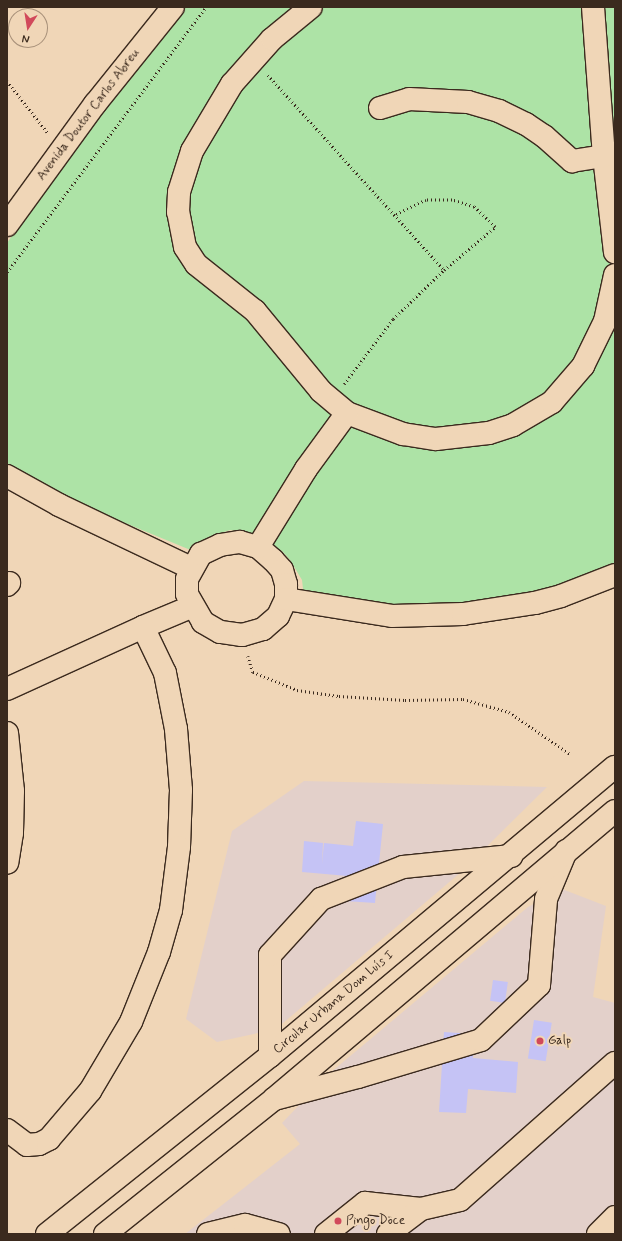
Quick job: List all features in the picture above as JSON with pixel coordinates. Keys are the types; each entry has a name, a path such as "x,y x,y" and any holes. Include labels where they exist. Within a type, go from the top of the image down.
{"main road":[{"name":"Avenida Doutor Carlos Abreu","path":"7,225 61,148 173,7"},
{"path":"311,7 272,39 253,58 216,108 184,170 179,192 178,212 185,247 196,264 255,311 321,391 339,407 402,434 436,439 472,436 513,425 552,402 582,366 605,321 615,275"},
{"path":"594,7 604,156 615,252"},
{"path":"380,108 409,99 468,102 499,111 526,124 544,136 572,160 604,156"},
{"path":"258,548 306,469 339,407"},
{"path":"7,476 59,505 191,568"},
{"path":"240,542 258,548 282,570 286,584 286,599 278,616 263,629 242,635 220,632 203,622 187,594 187,579 191,568 201,554 220,545 240,542"},
{"path":"286,599 392,616 463,614 535,603 561,596 615,575"},
{"path":"10,682 193,606"},
{"path":"7,1130 20,1142 39,1144 49,1139 75,1110 107,1065 131,1022 165,934 179,847 180,762 165,673 143,627"},
{"path":"7,733 13,791 12,833 7,863"},
{"name":"Circular Urbana Dom Luís I","path":"47,1234 270,1056 511,856 615,767"},
{"path":"105,1234 274,1099 615,811"},
{"path":"274,1099 358,1077 481,1040 539,985 546,899 566,851"},
{"path":"270,1056 270,955 321,898 403,867 511,856"},
{"path":"326,1234 366,1203 421,1209 460,1200 615,1063"},
{"path":"388,1234 421,1209"},
{"path":"598,1234 615,1217"},
{"path":"208,1234 245,1225 279,1234"}],"path":[{"path":"7,272 206,7"},
{"path":"253,58 444,270"},
{"path":"7,81 61,148"},
{"path":"339,407 393,320 444,270 495,227 485,216 464,203 437,199 417,203 395,215"},
{"path":"242,635 253,672 297,690 339,696 405,700 463,698 509,712 570,754"}],"shaded area":[{"path":"304,781 547,787 460,873 276,1029 217,1042 186,1019 232,831"},
{"path":"562,889 606,906 593,997 615,1003 615,1234 185,1234 300,1144 282,1123 330,1073 528,907"}],"green space":[{"path":"181,7 615,7 615,567 560,590 432,611 304,597 302,580 290,560 282,551 251,533 230,530 207,538 193,551 69,500 7,463 7,243 73,147"}],"building":[{"path":"356,821 383,824 375,903 345,901 348,876 302,872 304,841 323,843 322,864 324,843 353,846"},
{"path":"493,980 508,982 505,1003 490,1001"},
{"name":"Galp","path":"534,1020 552,1023 546,1061 528,1059"},
{"path":"444,1032 474,1034 473,1058 518,1062 516,1093 468,1089 466,1113 439,1112"}],"place":[{"name":"Galp","path":"540,1041"},
{"name":"Pingo Doce","path":"338,1221"}]}
